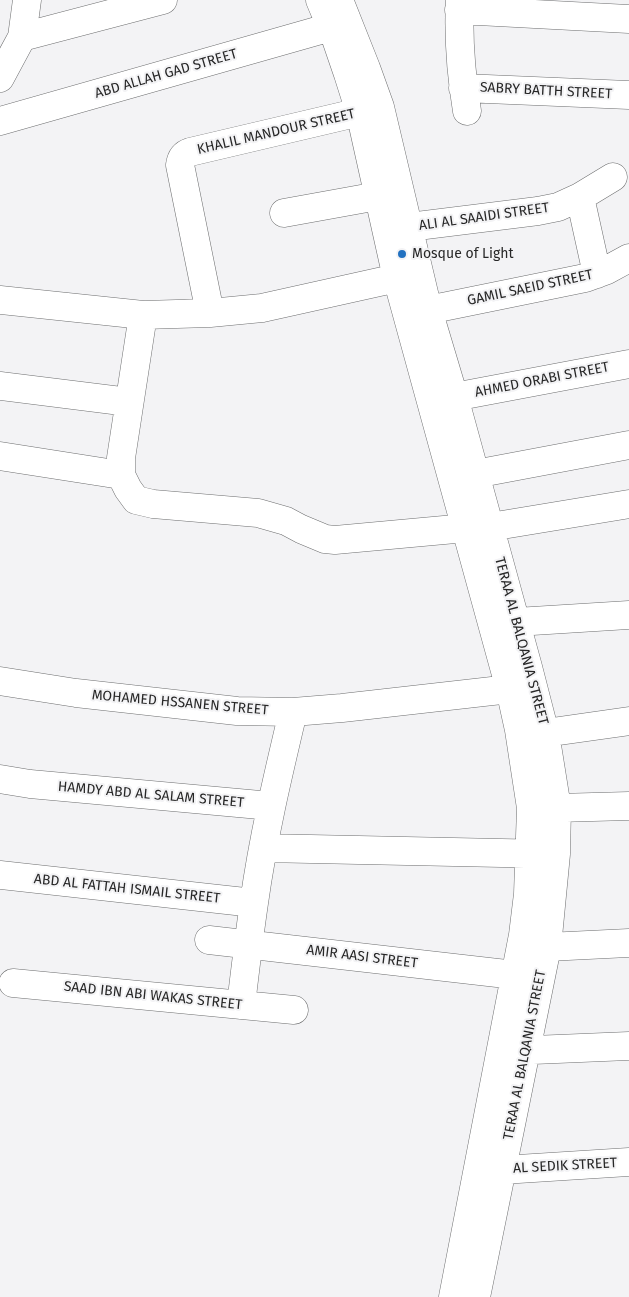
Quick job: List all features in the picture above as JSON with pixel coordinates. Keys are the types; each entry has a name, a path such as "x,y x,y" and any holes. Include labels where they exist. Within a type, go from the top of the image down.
{"street":[{"path":"0,78 27,0"},
{"path":"13,42 162,0"},
{"name":"TERAA AL BALQANIA STREET","path":"320,0 348,74 370,110 409,227 428,310 476,474 478,528 519,730 531,808 543,853 547,947 513,1051 453,1297"},
{"name":"TERAA AL BALQANIA STREET","path":"339,0 366,68 378,196 397,278 478,528 516,622 545,733 557,808 528,894 524,935 515,975 513,1051 502,1170 476,1297"},
{"path":"459,5 629,19"},
{"name":"SABRY BATTH STREET","path":"459,5 459,44 465,100 629,95"},
{"name":"ABD ALLAH GAD STREET","path":"0,121 331,27"},
{"name":"KHALIL MANDOUR STREET","path":"210,313 180,165 182,157 186,153 370,110"},
{"name":"ALI AL SAAIDI STREET","path":"409,227 558,207 580,197 612,177"},
{"path":"284,213 378,196"},
{"path":"580,197 597,274"},
{"name":"GAMIL SAEID STREET","path":"428,310 585,278 629,258"},
{"path":"0,300 142,315 210,313 262,308 397,278"},
{"path":"142,315 121,458 121,475 128,490 136,500 154,504 258,514 286,522 325,539 335,540 478,528 629,504"},
{"name":"AHMED ORABI STREET","path":"454,397 629,364"},
{"path":"0,386 129,402"},
{"path":"476,474 629,445"},
{"path":"0,456 121,475"},
{"path":"516,622 629,615"},
{"name":"MOHAMED HSSANEN STREET","path":"0,681 76,694 236,711 293,712 510,690"},
{"path":"241,1005 263,848 293,712"},
{"path":"545,733 629,721"},
{"name":"HAMDY ABD AL SALAM STREET","path":"0,779 30,784 271,806"},
{"path":"557,808 629,806"},
{"path":"263,848 543,853"},
{"name":"ABD AL FATTAH ISMAIL STREET","path":"0,875 254,903"},
{"name":"AMIR AASI STREET","path":"209,940 515,975"},
{"path":"547,947 629,943"},
{"name":"SAAD IBN ABI WAKAS STREET","path":"13,983 294,1010"},
{"path":"513,1051 629,1046"},
{"name":"AL SEDIK STREET","path":"502,1170 629,1162"}],"place":[{"name":"Mosque of Light","path":"402,254"}]}
